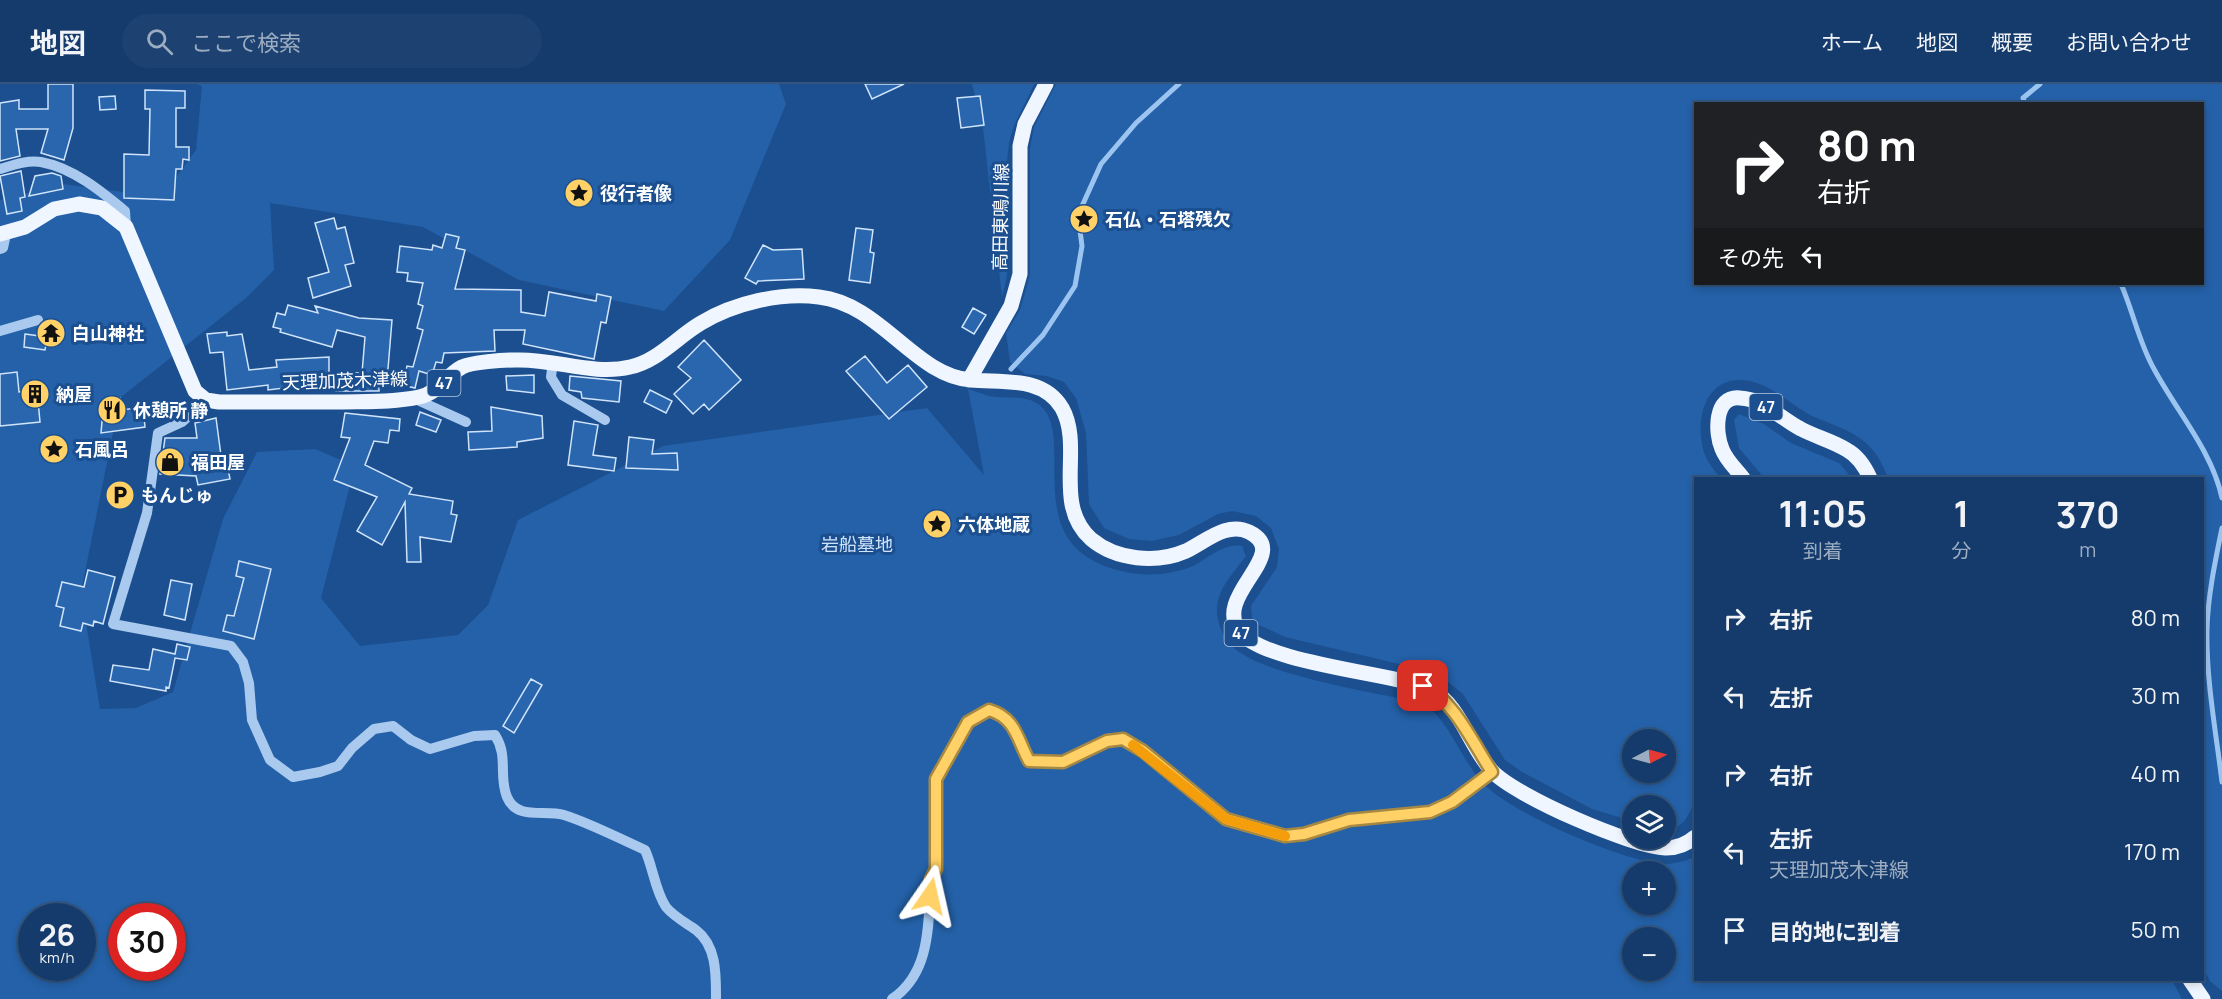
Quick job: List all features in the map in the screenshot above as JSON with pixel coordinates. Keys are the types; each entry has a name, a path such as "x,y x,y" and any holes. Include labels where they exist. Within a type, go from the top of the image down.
{"main road":[{"name":"高田東鳴川線","path":"969,380 1011,306 1020,274 1020,146 1025,123 1046,84"},
{"path":"3,234 54,209 78,204 102,208 126,227 195,391 206,400"},
{"name":"天理加茂木津線","path":"206,400 219,402 373,401 412,398 433,393 463,367 515,360 553,361 607,370 631,367 655,356 702,322 746,304 788,296 821,297 852,306 881,324 933,367 969,380 1028,384 1045,389 1057,401 1068,424 1072,508 1079,525 1094,541 1125,556 1152,558 1186,551 1225,530 1233,528 1249,531 1261,544 1262,556 1259,566 1235,600 1233,617 1244,636 1279,653 1430,688 1449,705 1492,772 1513,787 1585,825 1664,848 1682,845 1694,838"},
{"name":"47","path":"1742,477 1720,447 1717,418 1726,403 1741,397 1772,409 1799,429 1847,450 1863,465 1869,477"},
{"path":"2191,981 2203,999"}],"street":[{"path":"0,169 23,162 42,162 94,185 125,211 126,227"},
{"path":"0,249 3,248 3,234"},
{"path":"0,331 38,320"},
{"path":"553,361 551,377 562,395 605,420"},
{"path":"412,398 466,422"},
{"path":"206,400 182,422 158,433 147,513 113,624 231,646 243,662 249,683 252,720 270,760 293,777 338,766 352,748 374,729 393,726 411,740 430,749 474,736 495,735 503,747 507,798 518,810 536,814 562,814 645,850 652,865 661,899 668,909 702,934 716,963 716,999"},
{"path":"892,999 917,972 926,951 931,879 936,869 936,779 968,722 989,710 1007,718 1015,728 1029,761 1063,762 1107,741 1123,739 1143,751 1226,819 1285,836 1304,834 1349,820 1430,812 1452,802 1492,772"}],"green space":[{"name":"岩船墓地","path":"196,84 779,84 786,104 730,240 664,311 519,280 423,227 270,203 274,270 246,298 120,398 81,592 100,709 136,708 173,692 223,519 257,452 315,449 355,466 321,598 360,646 458,635 488,605 518,520 663,446 927,408 984,475 968,389 989,396 1033,401 1049,419 1054,439 1058,515 1068,538 1088,558 1121,571 1157,574 1185,569 1223,549 1242,546 1246,556 1224,586 1217,607 1221,629 1234,648 1249,658 1296,675 1351,689 1423,703 1442,721 1477,776 1500,797 1520,810 1571,835 1646,861 1622,861 1622,915 1676,915 1676,863 1694,857 1694,981 2173,981 2182,999 0,999 0,200 63,184 131,193 171,184 196,150 202,86"},
{"path":"972,84 1034,84 1017,120 1009,144 1007,182 1009,240 1002,297 983,128"},
{"path":"1056,84 2222,84 2222,991 2210,981 2204,970 2204,477 1888,477 1877,455 1861,439 1810,415 1761,384 1742,380 1729,381 1718,386 1710,394 1705,404 1701,440 1705,456 1720,477 1694,477 1694,802 1684,821 1676,827 1676,795 1622,795 1622,818 1592,809 1522,772 1505,760 1463,694 1437,673 1285,637 1255,623 1251,606 1277,567 1279,549 1271,528 1256,516 1232,511 1218,514 1179,535 1151,541 1129,539 1104,528 1089,504 1086,433 1076,398 1064,382 1047,376 1025,374 1010,362 1006,333 1020,310 1030,275 1030,148 1034,127"},
{"path":"1739,414 1764,424 1791,443 1839,463 1851,477 1763,477 1739,448 1734,420"}],"building":[{"path":"48,84 73,84 73,128 64,160 41,153 48,129 16,129 20,156 0,161 0,103 19,100 19,109 48,109"},
{"path":"865,84 904,84 872,99"},
{"path":"145,90 185,91 185,108 176,108 176,147 189,147 189,160 183,159 182,169 176,169 174,200 124,198 124,154 149,155 150,109 145,109"},
{"path":"115,96 116,109 100,110 99,97"},
{"path":"980,96 984,125 961,128 957,98"},
{"path":"21,171 25,197 20,198 22,211 7,214 0,176"},
{"path":"52,173 61,176 63,189 29,196 35,176"},
{"path":"334,218 337,229 345,227 354,263 345,265 351,286 313,298 308,278 329,272 315,223"},
{"path":"856,228 873,230 870,252 874,253 870,283 849,280"},
{"path":"446,234 459,237 456,248 465,250 455,289 521,290 521,312 545,316 549,292 596,301 597,294 611,297 606,323 601,322 594,359 523,344 525,330 494,330 495,351 444,353 442,363 436,362 432,375 419,371 415,388 402,385 407,366 413,367 423,330 417,328 423,306 418,304 423,283 407,281 408,273 397,272 400,246 432,250 433,245 442,248"},
{"path":"763,245 773,250 802,249 804,279 758,281 756,284 745,278"},
{"path":"288,305 318,313 315,306 359,318 392,320 387,381 379,379 379,391 338,391 309,385 268,390 268,385 227,390 223,352 210,353 207,334 227,332 227,336 242,334 249,370 277,367 276,360 329,357 329,373 362,373 365,337 337,330 332,347 280,332 281,329 273,327 277,313 285,315"},
{"path":"973,308 986,315 974,334 962,327"},
{"path":"25,334 47,337 45,350 24,347"},
{"path":"704,340 741,380 709,410 704,404 693,414 674,394 691,378 678,367"},
{"path":"865,356 887,383 908,365 927,387 889,419 846,371"},
{"path":"17,372 19,392 37,390 40,422 0,426 0,374"},
{"path":"534,375 534,393 507,390 506,376"},
{"path":"570,376 621,381 619,402 582,398 581,392 569,390"},
{"path":"650,390 672,401 666,413 644,402"},
{"path":"120,398 122,410 143,407 145,427 101,433 104,399"},
{"path":"491,407 542,416 543,438 517,442 517,447 469,450 468,432 492,431"},
{"path":"420,412 441,420 436,432 416,425"},
{"path":"345,413 400,419 399,431 390,430 388,443 374,441 365,465 412,488 409,494 453,501 451,514 457,515 451,542 420,537 421,562 407,562 405,502 382,545 357,531 377,497 334,480 350,438 341,437"},
{"path":"216,418 222,463 227,463 230,479 198,485 196,476 160,474 165,438 197,438 195,423"},
{"path":"574,421 598,425 593,455 616,458 614,471 568,465"},
{"path":"629,437 654,440 652,454 677,453 678,470 626,468"},
{"path":"239,561 271,569 254,639 223,631 227,615 234,616 244,578 236,576"},
{"path":"88,570 115,577 103,624 94,621 93,626 83,623 81,631 60,626 64,608 56,606 62,582 84,587"},
{"path":"171,580 192,584 185,620 164,615"},
{"path":"177,644 190,647 187,660 175,658 169,688 166,687 166,691 110,681 113,665 149,670 153,649 175,654"},
{"path":"531,679 542,685 514,733 503,726"}],"waterway":[{"path":"1011,369 1043,335 1075,286 1082,246 1078,215 1101,164 1136,123 1179,84"},
{"path":"2024,102 2023,98 2040,84"},
{"path":"2121,285 2149,359 2202,448 2222,498"},
{"path":"2222,528 2210,591 2207,629 2210,687 2222,782"}],"slow traffic":[{"path":"1133,745 1226,819 1285,836"}],"place":[{"name":"役行者像","path":"579,193"},
{"name":"石仏・石塔残欠","path":"1084,219"},
{"name":"白山神社","path":"51,333"},
{"name":"納屋","path":"35,394"},
{"name":"休憩所 静","path":"112,410"},
{"name":"石風呂","path":"54,449"},
{"name":"福田屋","path":"170,462"},
{"name":"もんじゅ","path":"120,495"},
{"name":"六体地蔵","path":"937,524"}],"route":[{"path":"930,896 931,879 936,869 936,779 949,752 968,722 989,710 1007,718 1015,728 1029,761 1051,764 1063,762 1107,741 1123,739 1143,751 1226,819 1285,836 1304,834 1349,820 1430,812 1452,802 1492,772 1449,705 1436,692 1423,686"}]}
